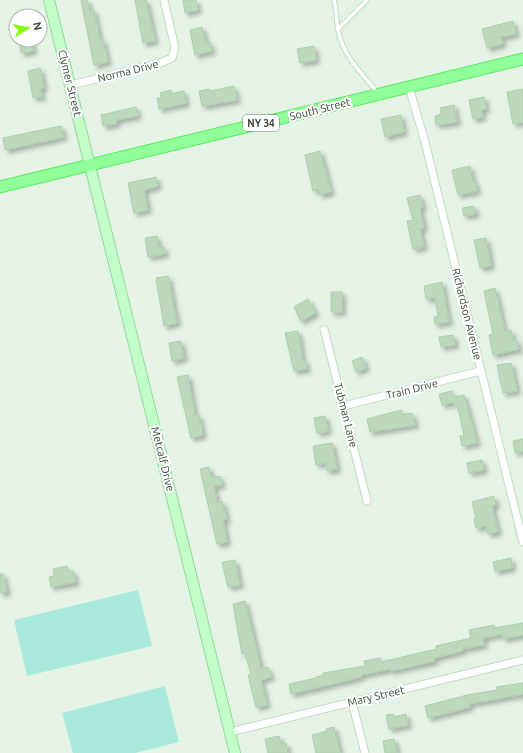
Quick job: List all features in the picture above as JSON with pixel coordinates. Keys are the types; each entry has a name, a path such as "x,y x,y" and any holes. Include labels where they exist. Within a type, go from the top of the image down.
{"main road":[{"name":"South Street","path":"0,187 523,59"}],"street":[{"name":"Clymer Street","path":"50,0 90,165"},
{"name":"Norma Drive","path":"71,85 160,63 172,58 176,48 164,0"},
{"name":"Richardson Avenue","path":"409,87 427,149 523,542"},
{"name":"Metcalf Drive","path":"90,165 235,753"},
{"name":"Tubman Lane","path":"324,329 367,501"},
{"name":"Train Drive","path":"344,406 480,371"},
{"name":"Mary Street","path":"230,732 523,660"},
{"path":"352,702 365,753"}],"lane":[{"path":"334,0 339,34 351,60 379,94"},
{"path":"338,29 367,0"}],"shaded area":[{"path":"138,590 152,646 27,676 14,620"},
{"path":"165,686 179,742 135,753 73,753 62,713"}],"building":[{"path":"81,0 87,0 90,11 94,10 100,40 103,40 108,62 94,65"},
{"path":"135,0 146,0 155,41 143,43"},
{"path":"183,0 196,0 198,10 185,13"},
{"path":"513,21 516,34 501,37 503,44 487,48 482,29"},
{"path":"202,27 206,43 210,42 212,51 195,55 190,30"},
{"path":"314,46 316,60 300,63 297,49"},
{"path":"20,48 32,48 33,51 21,53"},
{"path":"40,68 44,88 40,89 42,97 33,98 28,71"},
{"path":"234,86 237,100 202,106 199,91 209,89 210,91"},
{"path":"523,89 523,122 513,124 507,92"},
{"path":"171,90 171,94 184,91 186,103 159,109 157,98 161,98 160,93"},
{"path":"484,97 486,109 481,110 483,117 473,119 469,100"},
{"path":"454,105 457,122 436,125 435,116 441,114 440,108"},
{"path":"136,107 138,116 116,120 116,124 103,126 101,115"},
{"path":"401,115 404,132 385,137 381,119"},
{"path":"61,126 64,137 5,150 3,138"},
{"path":"320,151 331,192 320,195 318,189 313,191 305,155"},
{"path":"470,166 473,182 475,181 477,191 458,195 452,170"},
{"path":"156,177 158,186 144,190 148,210 134,213 128,183"},
{"path":"420,195 423,207 420,208 424,228 420,229 424,247 413,249 407,221 413,220 407,198"},
{"path":"474,206 476,214 464,216 462,208"},
{"path":"157,236 159,248 164,247 165,254 148,257 145,238"},
{"path":"486,238 491,266 480,268 474,240"},
{"path":"168,276 177,323 164,326 156,278"},
{"path":"442,282 449,322 435,324 434,317 438,316 435,298 426,299 424,286"},
{"path":"495,288 505,332 511,330 513,341 517,340 519,349 493,355 489,335 493,334 484,291"},
{"path":"331,292 342,292 342,312 331,312"},
{"path":"308,299 316,313 301,321 294,307"},
{"path":"298,331 303,361 305,361 307,369 294,371 285,333"},
{"path":"453,335 455,345 441,347 439,337"},
{"path":"181,341 184,358 172,361 169,343"},
{"path":"362,357 366,368 356,372 352,361"},
{"path":"511,363 517,391 503,393 497,365"},
{"path":"188,375 195,416 199,415 203,435 191,438 177,377"},
{"path":"452,391 454,397 464,395 477,443 462,446 460,436 464,436 458,407 455,407 454,402 442,405 439,394"},
{"path":"401,410 402,415 412,413 415,425 370,432 367,419"},
{"path":"325,416 328,431 317,433 314,418"},
{"path":"523,439 523,451 515,453 513,441"},
{"path":"332,443 337,469 327,471 325,463 316,465 313,446"},
{"path":"482,460 484,470 469,473 467,463"},
{"path":"209,467 211,477 220,476 222,485 214,486 217,502 222,501 227,519 223,520 227,542 217,544 200,469"},
{"path":"494,496 496,505 492,506 498,532 488,534 486,526 476,528 474,519 476,519 472,502"},
{"path":"511,558 512,568 495,571 493,562"},
{"path":"235,560 240,585 228,587 222,562"},
{"path":"67,566 68,572 73,571 76,582 51,587 49,577 54,576 53,569"},
{"path":"0,574 3,574 7,592 0,593"},
{"path":"245,601 261,669 268,667 271,677 261,680 267,705 256,707 248,675 251,674 245,653 242,654 233,604"},
{"path":"523,623 523,635 503,639 502,634 483,638 484,645 462,649 462,651 434,658 435,661 391,671 391,669 361,675 361,677 291,694 289,684 316,678 323,675 323,673 365,666 364,661 380,658 381,662 436,649 436,646 471,638 469,630 494,625 494,628"},
{"path":"523,683 523,694 469,704 470,707 428,718 425,706 467,695 497,690 496,687"},
{"path":"393,714 394,717 406,714 408,725 389,729 386,715"},
{"path":"334,727 340,753 316,753 312,735 327,731 326,729"},
{"path":"279,736 281,744 286,743 288,753 268,753 265,739"},
{"path":"394,739 397,753 385,753 383,741"}]}
